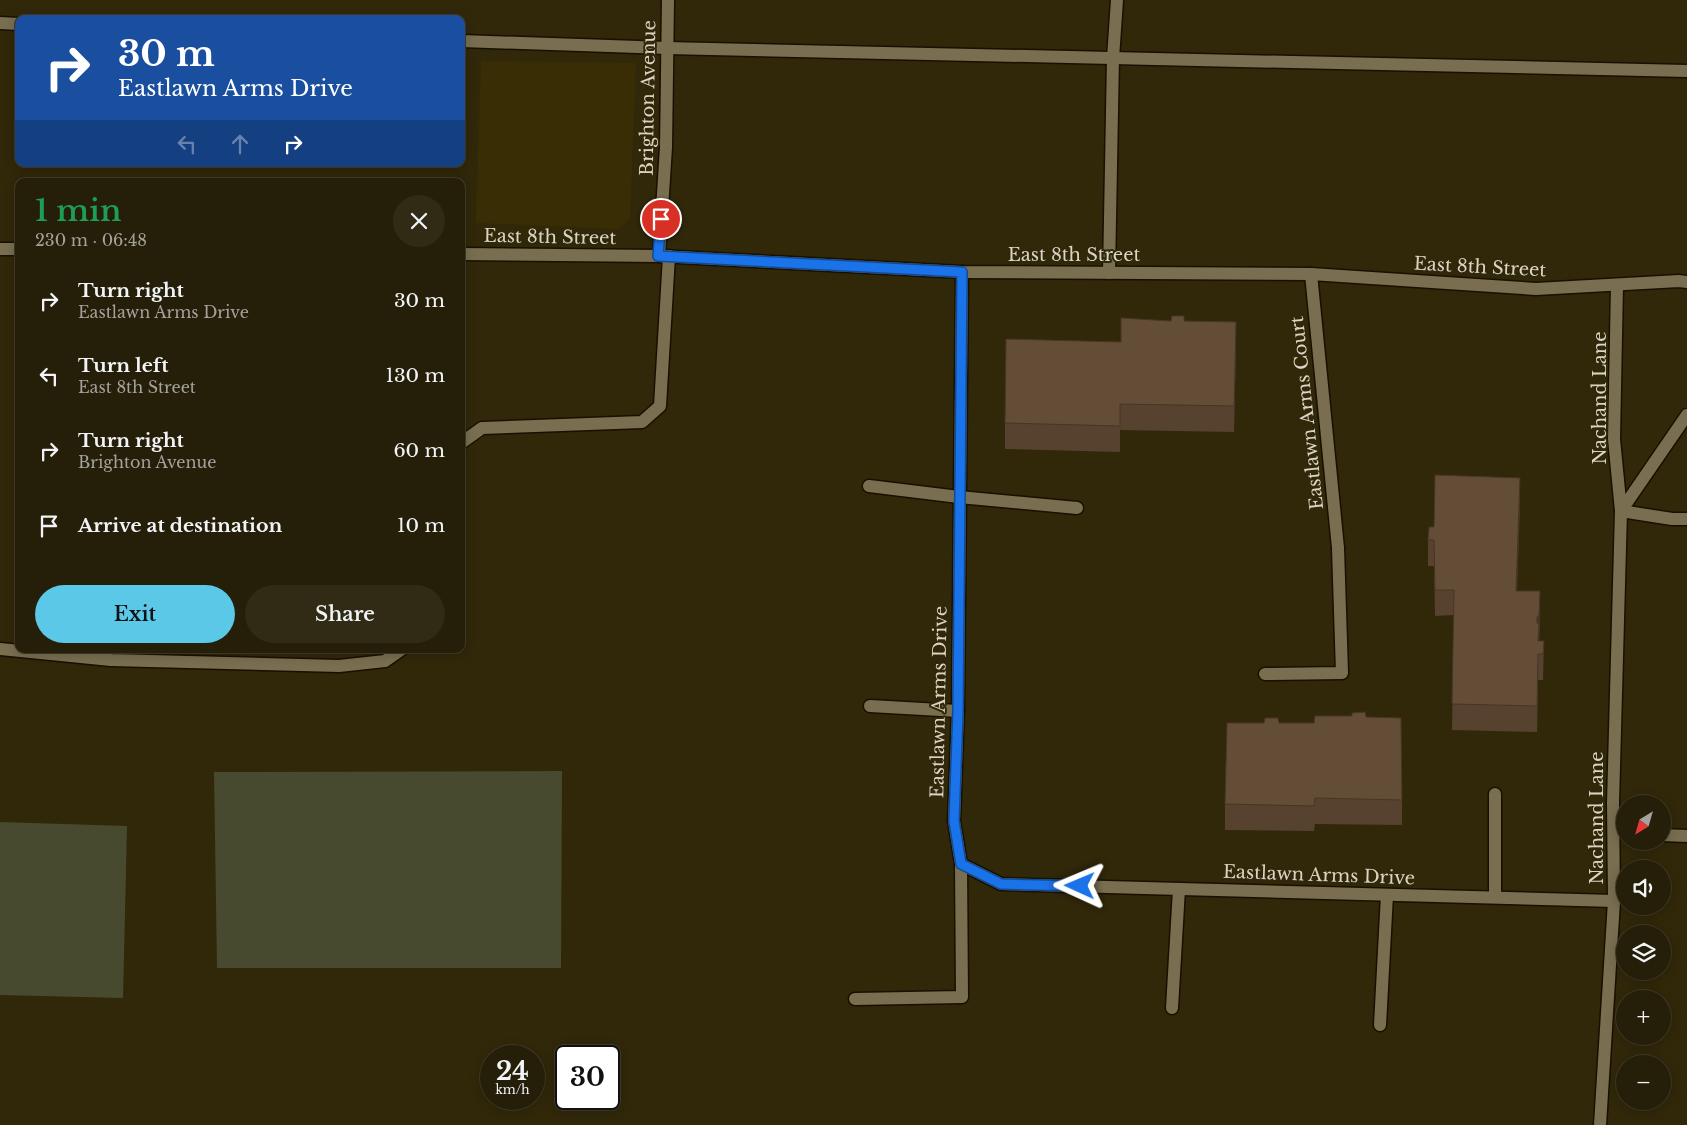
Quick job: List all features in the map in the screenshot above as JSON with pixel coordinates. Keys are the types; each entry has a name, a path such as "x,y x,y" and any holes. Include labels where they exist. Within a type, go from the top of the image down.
{"street":[{"name":"Brighton Avenue","path":"465,440 482,428 642,422 660,406 668,0"},
{"path":"1109,273 1113,58 1117,0"},
{"path":"0,23 15,24"},
{"path":"465,40 667,48 1687,71"},
{"path":"0,248 15,249"},
{"name":"East 8th Street","path":"465,254 664,256 962,272 1311,274 1536,289 1687,282"},
{"name":"Eastlawn Arms Drive","path":"962,272 958,711 954,821 961,864 1001,884 1614,901"},
{"name":"Eastlawn Arms Court","path":"1265,674 1342,673 1338,548 1311,274"},
{"name":"Nachand Lane","path":"1617,285 1614,439 1621,511 1619,795"},
{"path":"1687,415 1621,511 1672,519 1687,519"},
{"path":"869,486 959,498 1077,508"},
{"path":"0,649 15,650"},
{"path":"40,653 111,660 339,666 386,661 397,653"},
{"path":"870,706 958,711"},
{"path":"1495,794 1495,897"},
{"path":"1671,835 1687,836"},
{"name":"Nachand Lane","path":"1600,1125 1618,850"},
{"path":"855,999 962,997 961,864"},
{"path":"1172,1008 1178,889"},
{"path":"1380,1025 1387,895"}],"shaded area":[{"path":"481,61 636,63 630,219 618,229 476,223"}],"green space":[{"path":"562,771 561,968 217,968 214,772"},
{"path":"0,822 127,826 123,998 0,995"}],"building":[{"path":"1172,316 1184,316 1184,321 1236,322 1234,406 1120,404 1120,426 1005,423 1006,339 1121,342 1121,318 1171,321"},
{"path":"1435,475 1520,478 1516,591 1540,591 1539,615 1537,617 1537,623 1539,624 1538,641 1544,641 1543,654 1538,654 1537,706 1452,704 1454,590 1435,590 1434,540 1428,540 1429,527 1434,527"},
{"path":"1365,712 1366,717 1401,718 1402,800 1315,798 1314,806 1225,804 1227,723 1264,723 1265,718 1278,718 1279,723 1314,723 1315,716 1352,716 1352,713"}],"route":[{"path":"661,219 658,256 962,272 958,711 954,821 961,864 1001,884 1080,886"}]}
